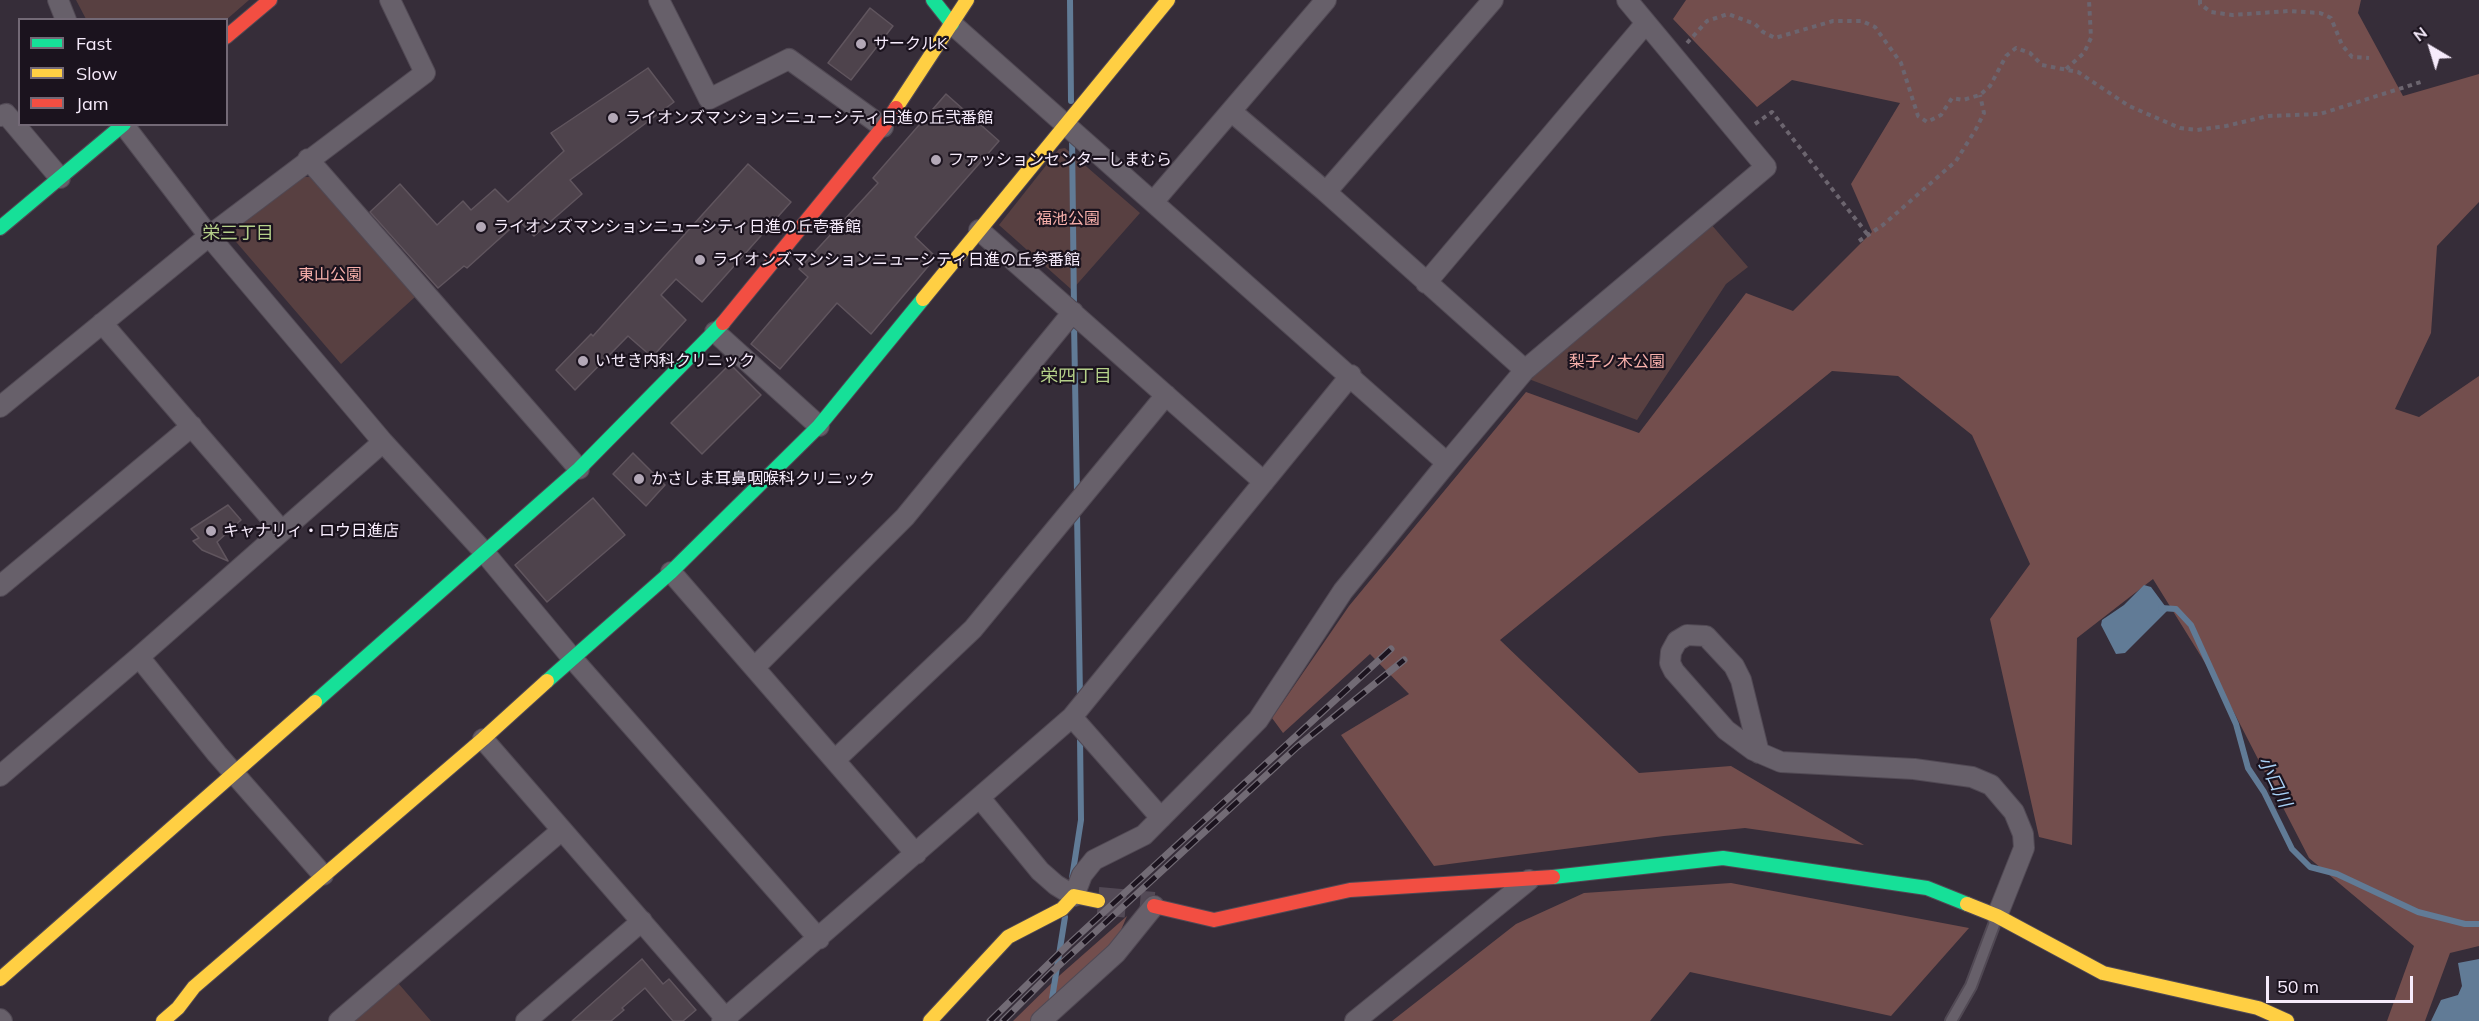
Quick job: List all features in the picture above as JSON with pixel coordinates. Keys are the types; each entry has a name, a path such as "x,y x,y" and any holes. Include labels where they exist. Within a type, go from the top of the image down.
{"street":[{"path":"58,0 65,18"},
{"path":"228,35 270,0"},
{"path":"0,407 209,236 308,159 425,73 390,0"},
{"path":"659,0 709,99 789,58 883,127"},
{"path":"933,0 952,24 1448,463"},
{"path":"0,979 579,469 716,332 883,127 967,0"},
{"path":"163,1021 184,1015 194,987 483,739 671,572 819,426 1168,0"},
{"path":"1154,201 1326,0"},
{"path":"1326,192 1493,0"},
{"path":"930,1021 1008,937 1062,909 1074,896 1082,875 1094,860 1144,835 1258,720 1343,591 1526,370 1766,167 1626,0"},
{"path":"1426,284 1646,23"},
{"path":"1232,112 1326,192 1426,284 1526,370"},
{"path":"0,116 6,114 60,178"},
{"path":"0,228 122,126"},
{"path":"124,126 209,236 383,442 484,552 572,658 819,939"},
{"path":"308,159 579,469"},
{"path":"979,230 1264,482"},
{"path":"755,667 905,518 1073,312"},
{"path":"102,323 281,530"},
{"path":"716,332 819,426"},
{"path":"483,739 725,1020 1072,717 1351,375"},
{"path":"835,760 973,629 1166,395"},
{"path":"0,586 192,426"},
{"path":"0,776 383,442"},
{"path":"671,572 916,854"},
{"path":"1759,753 1741,680 1734,666 1706,636 1687,635 1677,641 1671,652 1670,663 1674,671 1726,730 1759,753 1781,762 1914,769 1972,777 1991,785 2014,812 2023,834 2024,848 1998,916"},
{"path":"139,657 234,773 323,875"},
{"path":"1072,717 1161,818"},
{"path":"980,798 1040,871 1056,885 1074,896 1098,900"},
{"path":"339,1021 562,830"},
{"path":"1041,1021 1116,954 1154,906 1214,920 1350,890 1529,879 1722,858 1927,888 1998,916 2103,973 2258,1008 2287,1021"},
{"path":"1355,1021 1529,879"},
{"path":"526,1021 642,921"}],"lane":[{"path":"1951,1021 1971,986 1998,916"}],"path":[{"path":"2066,69 2084,53 2091,38 2089,0"},
{"path":"2200,0 2200,4 2211,12 2232,15 2289,11 2320,13 2331,18 2342,45 2352,57 2369,58"},
{"path":"1674,56 1707,21 1728,14 1755,24 1763,32 1775,38 1833,21 1862,21 1875,27 1901,63 1918,116 1927,122 1941,115 1952,98 1963,100 1980,95 1990,86 2006,56 2016,48 2030,53 2042,65 2078,72 2129,106 2180,128 2196,130 2268,116 2320,114 2424,81"},
{"path":"1859,241 1883,225 1956,161 1984,113 1980,95"},
{"path":"1739,134 1772,112 1868,235"}],"green space":[{"path":"76,0 249,0 228,18 85,18"},
{"name":"福池公園","path":"1065,148 1140,213 1072,290 999,225 1059,149"},
{"name":"東山公園","path":"298,177 312,177 415,297 341,364 231,236 233,227"},
{"name":"梨子ノ木公園","path":"1710,223 1748,267 1726,284 1637,420 1526,378"},
{"path":"398,983 431,1021 354,1021"}],"shaded area":[{"path":"1686,0 2361,0 2358,13 2403,96 2479,74 2479,202 2437,246 2431,333 2395,409 2419,417 2479,376 2479,946 2450,953 2425,1021 2387,1021 2414,946 2309,858 2225,695 2153,579 2077,638 2072,845 2039,837 1990,619 2030,564 1972,435 1898,376 1832,371 1500,640 1639,773 1731,766 1864,845 1745,828 1664,836 1434,866 1341,735 1409,694 1370,654 1283,733 1272,718 1349,606 1526,392 1639,433 1746,293 1793,311 1872,232 1851,184 1900,103 1792,80 1757,107 1673,19"},
{"path":"1731,883 1969,928 1891,1016 1690,972 1650,1021 1392,1021 1516,924 1584,893"},
{"path":"1127,916 1112,951 1034,1021 1013,1021 1060,975"}],"water":[{"path":"2144,585 2151,587 2168,610 2125,653 2116,654 2101,625 2102,620 2124,605"},
{"path":"2479,959 2479,1021 2431,1021 2441,1000 2458,995 2462,986 2458,963"}],"building":[{"name":"サークルK","path":"870,8 893,26 851,80 828,63"},
{"name":"ライオンズマンションニューシティ日進の丘壱番館","path":"648,68 674,102 570,180 582,194 534,236 519,221 467,268 464,266 438,288 370,212 400,184 437,225 463,201 471,210 495,189 508,202 564,151 551,133"},
{"path":"946,94 999,141 915,237 936,257 871,334 837,303 780,369 751,344 808,277 799,269 878,183 873,178"},
{"name":"ライオンズマンションニューシティ日進の丘参番館","path":"748,164 791,202 702,302 676,279 661,295 686,320 652,357 628,336 575,390 556,370 591,334 593,336"},
{"path":"730,364 761,395 702,454 671,423"},
{"name":"かさしま耳鼻咽喉科クリニック","path":"633,453 665,485 646,506 613,474"},
{"path":"593,498 625,535 547,602 515,565"},
{"name":"キャナリィ・ロウ日進店","path":"228,505 241,520 217,542 228,561 202,550 193,541 199,538 191,529"},
{"path":"642,959 663,984 669,979 696,1010 683,1021 673,1021 645,988 611,1021 572,1021"}],"waterway":[{"path":"1070,0 1071,101"},
{"path":"1072,136 1074,308"},
{"path":"1074,322 1077,494"},
{"path":"1077,511 1080,698"},
{"name":"小口川","path":"2161,608 2176,609 2191,625 2236,724 2248,768 2264,792 2292,849 2310,867 2337,874 2418,912 2465,924 2479,924"},
{"path":"1072,878 1081,820 1080,736"},
{"path":"1051,1005 1065,917"}],"tunnel":[{"path":"1098,901 1154,906"}],"railway":[{"path":"990,1021 1069,944 1391,649"},
{"path":"1003,1021 1054,970 1297,747 1404,660"}],"traffic: fast":[{"path":"933,0 952,24"},
{"path":"0,228 122,126"},
{"path":"547,681 671,572 819,426 923,299"},
{"path":"315,702 579,469 723,323"},
{"path":"1553,877 1723,858 1927,888 1967,904"}],"traffic: slow":[{"path":"896,108 967,0"},
{"path":"923,299 1168,0"},
{"path":"163,1021 178,1008 194,987 483,739 547,681"},
{"path":"0,979 315,702"},
{"path":"930,1021 1008,937 1062,909 1074,896 1098,901"},
{"path":"1967,904 1997,916 2103,973 2258,1008 2287,1021"}],"traffic: jam":[{"path":"228,35 270,0"},
{"path":"723,323 896,108"},
{"path":"1154,906 1214,920 1350,890 1553,877"}],"place":[{"name":"サークルK","path":"861,44"},
{"name":"ライオンズマンションニューシティ日進の丘弐番館","path":"613,118"},
{"name":"ファッションセンターしまむら","path":"936,160"},
{"name":"ライオンズマンションニューシティ日進の丘壱番館","path":"481,227"},
{"name":"ライオンズマンションニューシティ日進の丘参番館","path":"700,260"},
{"name":"いせき内科クリニック","path":"583,361"},
{"name":"かさしま耳鼻咽喉科クリニック","path":"639,479"},
{"name":"キャナリィ・ロウ日進店","path":"211,531"}],"district":[{"name":"栄三丁目","path":"238,234"},
{"name":"栄四丁目","path":"1076,377"}]}
